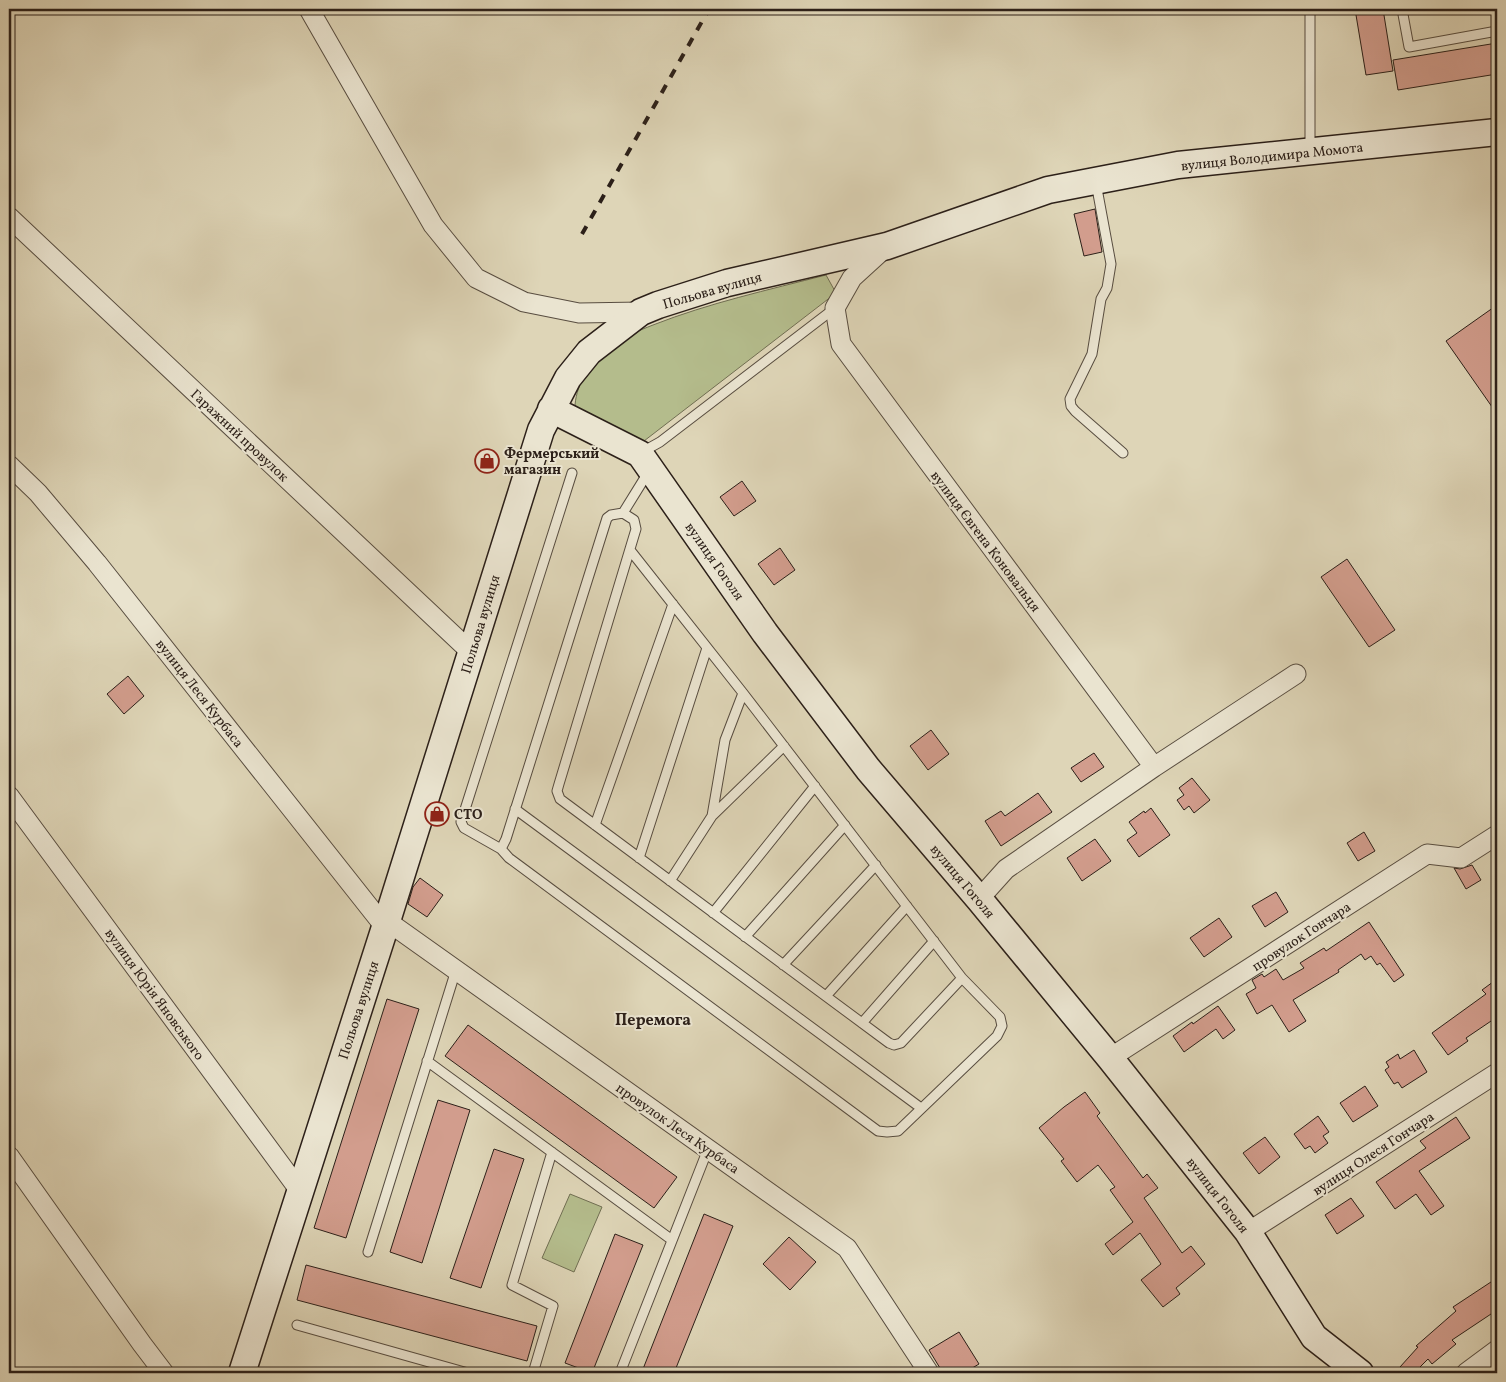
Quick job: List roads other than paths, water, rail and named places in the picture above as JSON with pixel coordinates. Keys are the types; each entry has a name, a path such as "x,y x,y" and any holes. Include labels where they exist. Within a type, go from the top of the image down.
{"street":[{"path":"309,9 433,225 476,278 524,302 533,304 578,313 641,312"},
{"name":"вулиця Володимира Момота","path":"1048,190 1178,165 1497,132"},
{"name":"Польова вулиця","path":"242,1373 386,924 541,430 568,378 590,352 641,312 658,305 727,283 887,246 1048,190"},
{"name":"Гаражний провулок","path":"9,217 471,652"},
{"path":"835,308 852,278 887,246"},
{"name":"вулиця Євгена Коновальця","path":"835,308 841,344 1154,768"},
{"name":"вулиця Гоголя","path":"551,409 645,461 765,633 862,762 979,899 1110,1058 1248,1232 1314,1337 1360,1373"},
{"name":"вулиця Леся Курбаса","path":"9,465 38,493 97,563 386,924"},
{"path":"979,899 1006,870 1154,768 1296,674"},
{"name":"вулиця Юрія Яновського","path":"9,796 300,1191"},
{"name":"провулок Гончара","path":"1110,1058 1427,854 1461,858 1497,835"},
{"name":"провулок Леся Курбаса","path":"386,924 456,970 847,1248 929,1373"},
{"name":"вулиця Олеся Гончара","path":"1248,1232 1497,1073"},
{"path":"9,1156 164,1373"},
{"path":"1466,1373 1497,1350"}],"lane":[{"path":"1310,9 1310,152"},
{"path":"1402,9 1409,48 1497,31"},
{"path":"1096,181 1111,264 1106,288 1101,300 1092,354 1070,399 1071,406 1123,453"},
{"path":"623,513 645,461 660,442 835,308"},
{"path":"572,473 460,822 464,828 502,849 509,858 878,1131 898,1131 997,1036 1002,1026 1000,1017 962,978 743,693 630,550"},
{"path":"502,849 607,518 611,515 623,513 634,520 636,529 557,791 560,799 889,1043 894,1045 901,1043 962,978"},
{"path":"595,825 673,604"},
{"path":"639,858 707,648"},
{"path":"712,816 725,740 743,693"},
{"path":"670,881 712,816 784,746"},
{"path":"713,913 815,786"},
{"path":"515,809 921,1108"},
{"path":"746,937 845,825"},
{"path":"783,965 876,865"},
{"path":"826,996 907,906"},
{"path":"862,1023 934,941"},
{"path":"368,1252 456,970"},
{"path":"427,1061 672,1240"},
{"path":"620,1373 708,1149"},
{"path":"533,1373 553,1306 512,1285 552,1152"},
{"path":"297,1324 468,1373"}],"railway":[{"path":"582,234 709,9"}],"place":[{"name":"Фермерський магазин","path":"487,461"},
{"name":"СТО","path":"437,814"}],"district":[{"name":"Перемога","path":"653,1019"}]}
